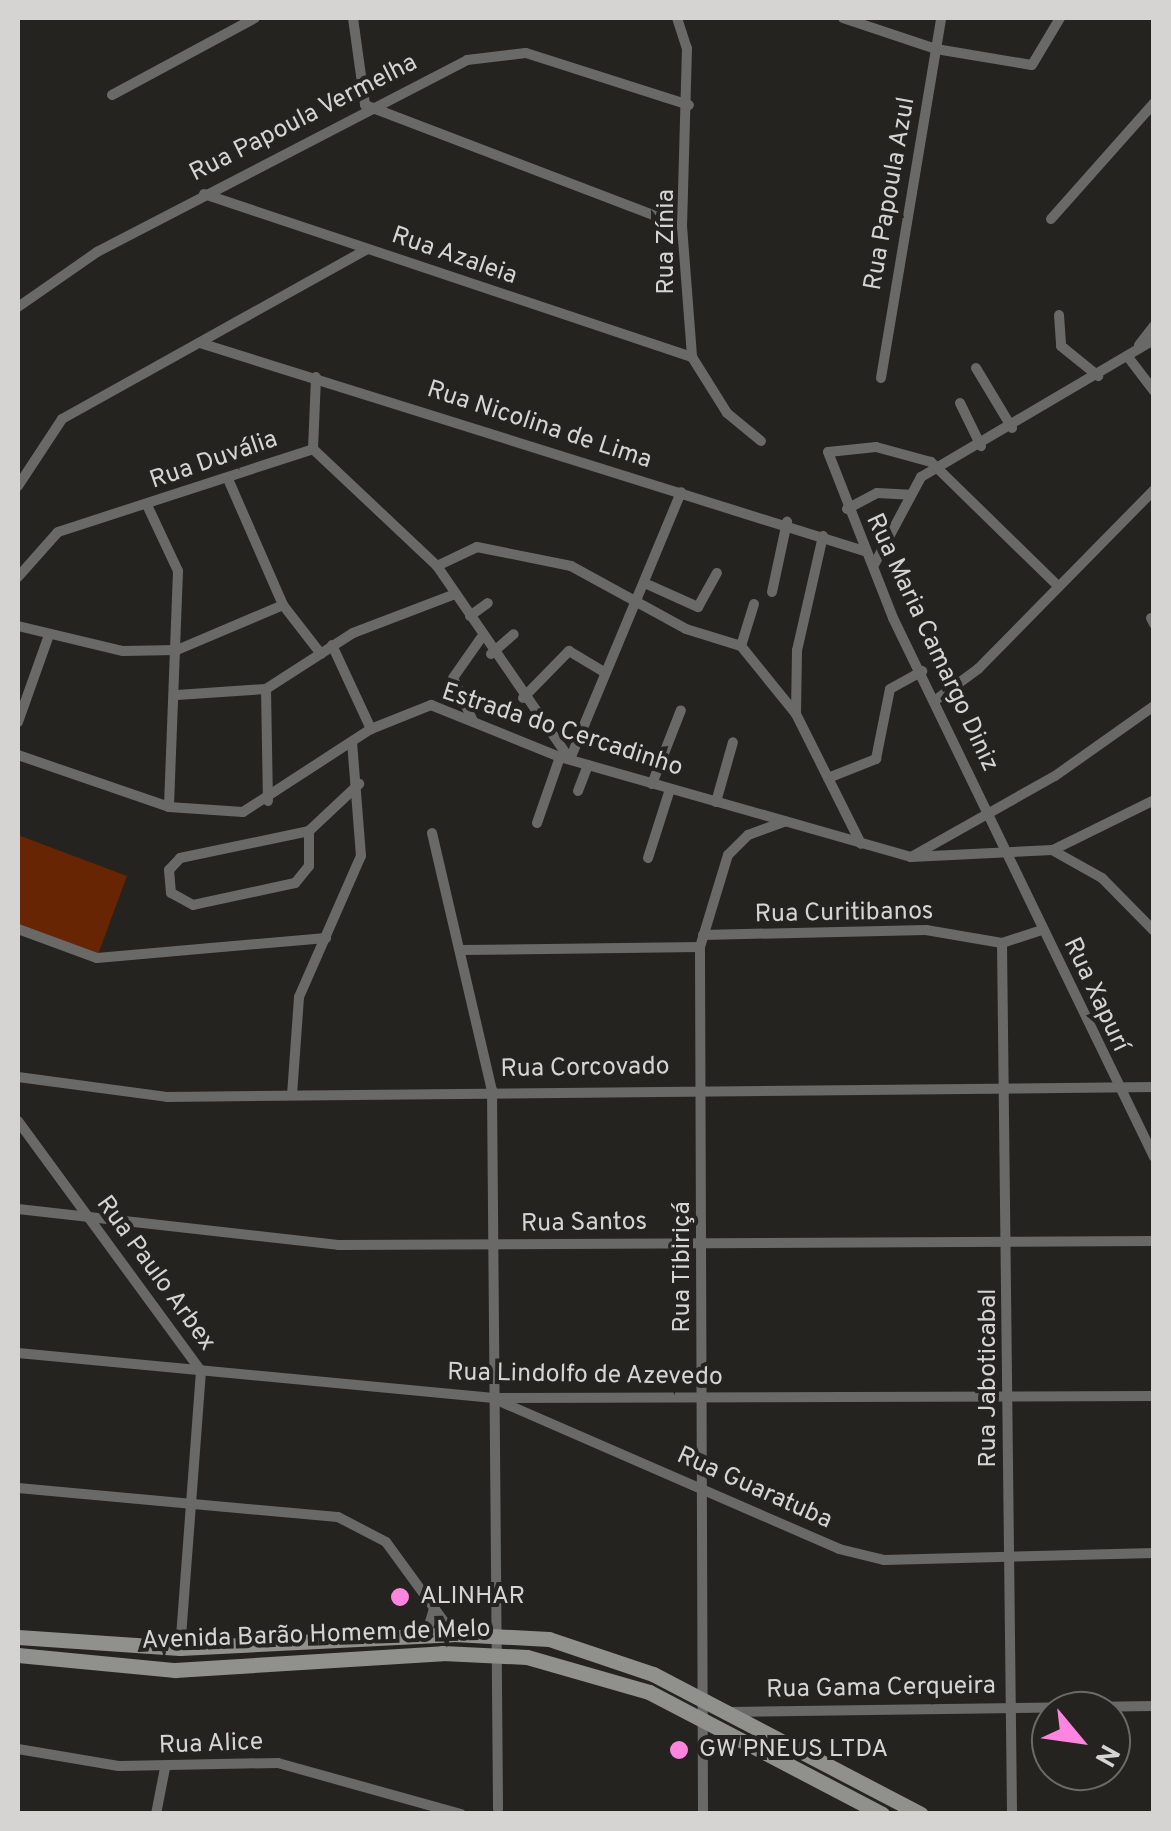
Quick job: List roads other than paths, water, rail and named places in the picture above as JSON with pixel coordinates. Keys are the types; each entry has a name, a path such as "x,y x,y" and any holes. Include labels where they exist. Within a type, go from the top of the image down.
{"main road":[{"name":"Avenida Barão Homem de Melo","path":"18,1637 180,1648 497,1633 602,1654 701,1697 920,1814"},
{"name":"Avenida Barão Homem de Melo","path":"18,1655 175,1670 498,1653 597,1673 700,1718 882,1814"}],"street":[{"path":"112,94 255,18"},
{"path":"353,18 365,105 682,226"},
{"name":"Rua Zínia","path":"677,18 689,105 682,226 692,357 727,413 761,442"},
{"path":"843,18 936,48 1032,65 1060,18"},
{"name":"Rua Papoula Azul","path":"880,378 942,18"},
{"name":"Rua Papoula Vermelha","path":"18,307 204,194 365,105 467,60 526,53 689,105"},
{"path":"1051,218 1154,103"},
{"name":"Rua Azaleia","path":"204,194 692,357"},
{"path":"18,486 62,419 367,249"},
{"path":"1060,315 1060,346 1098,376"},
{"path":"1138,348 1154,326"},
{"path":"874,565 910,495 936,472 1154,340"},
{"name":"Rua Nicolina de Lima","path":"200,343 787,522 864,551"},
{"path":"1128,356 1154,391"},
{"path":"976,368 1012,428"},
{"name":"Rua Duvália","path":"18,577 58,532 313,449 316,377"},
{"path":"960,403 981,446"},
{"path":"313,449 437,566 491,654 565,758"},
{"name":"Rua Maria Camargo Diniz","path":"936,472 902,451 828,452 864,551 937,699 1004,849"},
{"path":"936,472 1056,584"},
{"path":"228,479 282,605 320,654"},
{"path":"937,699 978,669 1056,584 1154,490"},
{"path":"537,823 602,671 650,586 681,492"},
{"path":"846,509 877,493 910,495"},
{"path":"148,505 178,571 177,695 169,807"},
{"path":"772,592 787,522"},
{"path":"796,714 797,650 823,536"},
{"path":"437,566 478,547 520,550 643,600 686,629 741,646 796,714 861,844"},
{"path":"650,586 698,607 717,573"},
{"path":"177,695 266,689 332,645 455,594"},
{"path":"470,616 488,602"},
{"path":"741,646 754,604"},
{"path":"18,626 50,635 176,650 282,605"},
{"path":"491,654 514,634"},
{"path":"18,722 50,635"},
{"path":"474,722 453,678 481,638"},
{"path":"332,645 372,729"},
{"path":"522,698 569,651 602,671"},
{"path":"828,778 876,759 890,688 922,670"},
{"path":"266,689 268,801"},
{"name":"Estrada do Cercadinho","path":"18,755 204,816 268,801 372,729 430,705 565,758 911,857 1004,849 1052,850 1102,878 1154,931"},
{"path":"911,857 986,808 1055,776 1154,706"},
{"path":"652,784 681,710"},
{"path":"292,1095 299,997 362,856 359,784 352,742"},
{"path":"716,802 732,742"},
{"path":"578,790 588,765"},
{"path":"309,831 310,866 295,882 193,906 171,893 169,870 180,858 309,831 359,784"},
{"path":"648,858 670,789"},
{"path":"1052,850 1154,800"},
{"name":"Rua Tibiriçá","path":"703,1814 701,941 728,855 748,834 786,822"},
{"path":"432,833 492,1090 500,1244 494,1398 498,1653 492,1811 511,1814"},
{"name":"Rua Xapurí","path":"1004,849 1154,1157"},
{"path":"18,929 97,958 119,949 326,938"},
{"name":"Rua Curitibanos","path":"462,950 926,930 1002,943 1042,930"},
{"name":"Rua Jaboticabal","path":"1002,943 1008,1084 1010,1556 1015,1707 1012,1814"},
{"name":"Rua Corcovado","path":"18,1077 166,1097 1008,1084 1154,1087"},
{"name":"Rua Paulo Arbex","path":"18,1121 202,1371 185,1502 180,1648"},
{"name":"Rua Santos","path":"18,1208 338,1245 1154,1241"},
{"name":"Rua Lindolfo de Azevedo","path":"18,1352 494,1398 1154,1396"},
{"name":"Rua Guaratuba","path":"494,1398 884,1560 1154,1553"},
{"path":"18,1488 338,1517 386,1542 436,1603 453,1634"},
{"path":"426,1635 436,1603"},
{"name":"Rua Gama Cerqueira","path":"730,1712 1154,1706"},
{"name":"Rua Alice","path":"18,1749 165,1768 278,1762 462,1814"},
{"path":"156,1814 165,1768"}],"place":[{"name":"ALINHAR","path":"400,1597"},
{"name":"GW PNEUS LTDA","path":"679,1750"}]}
